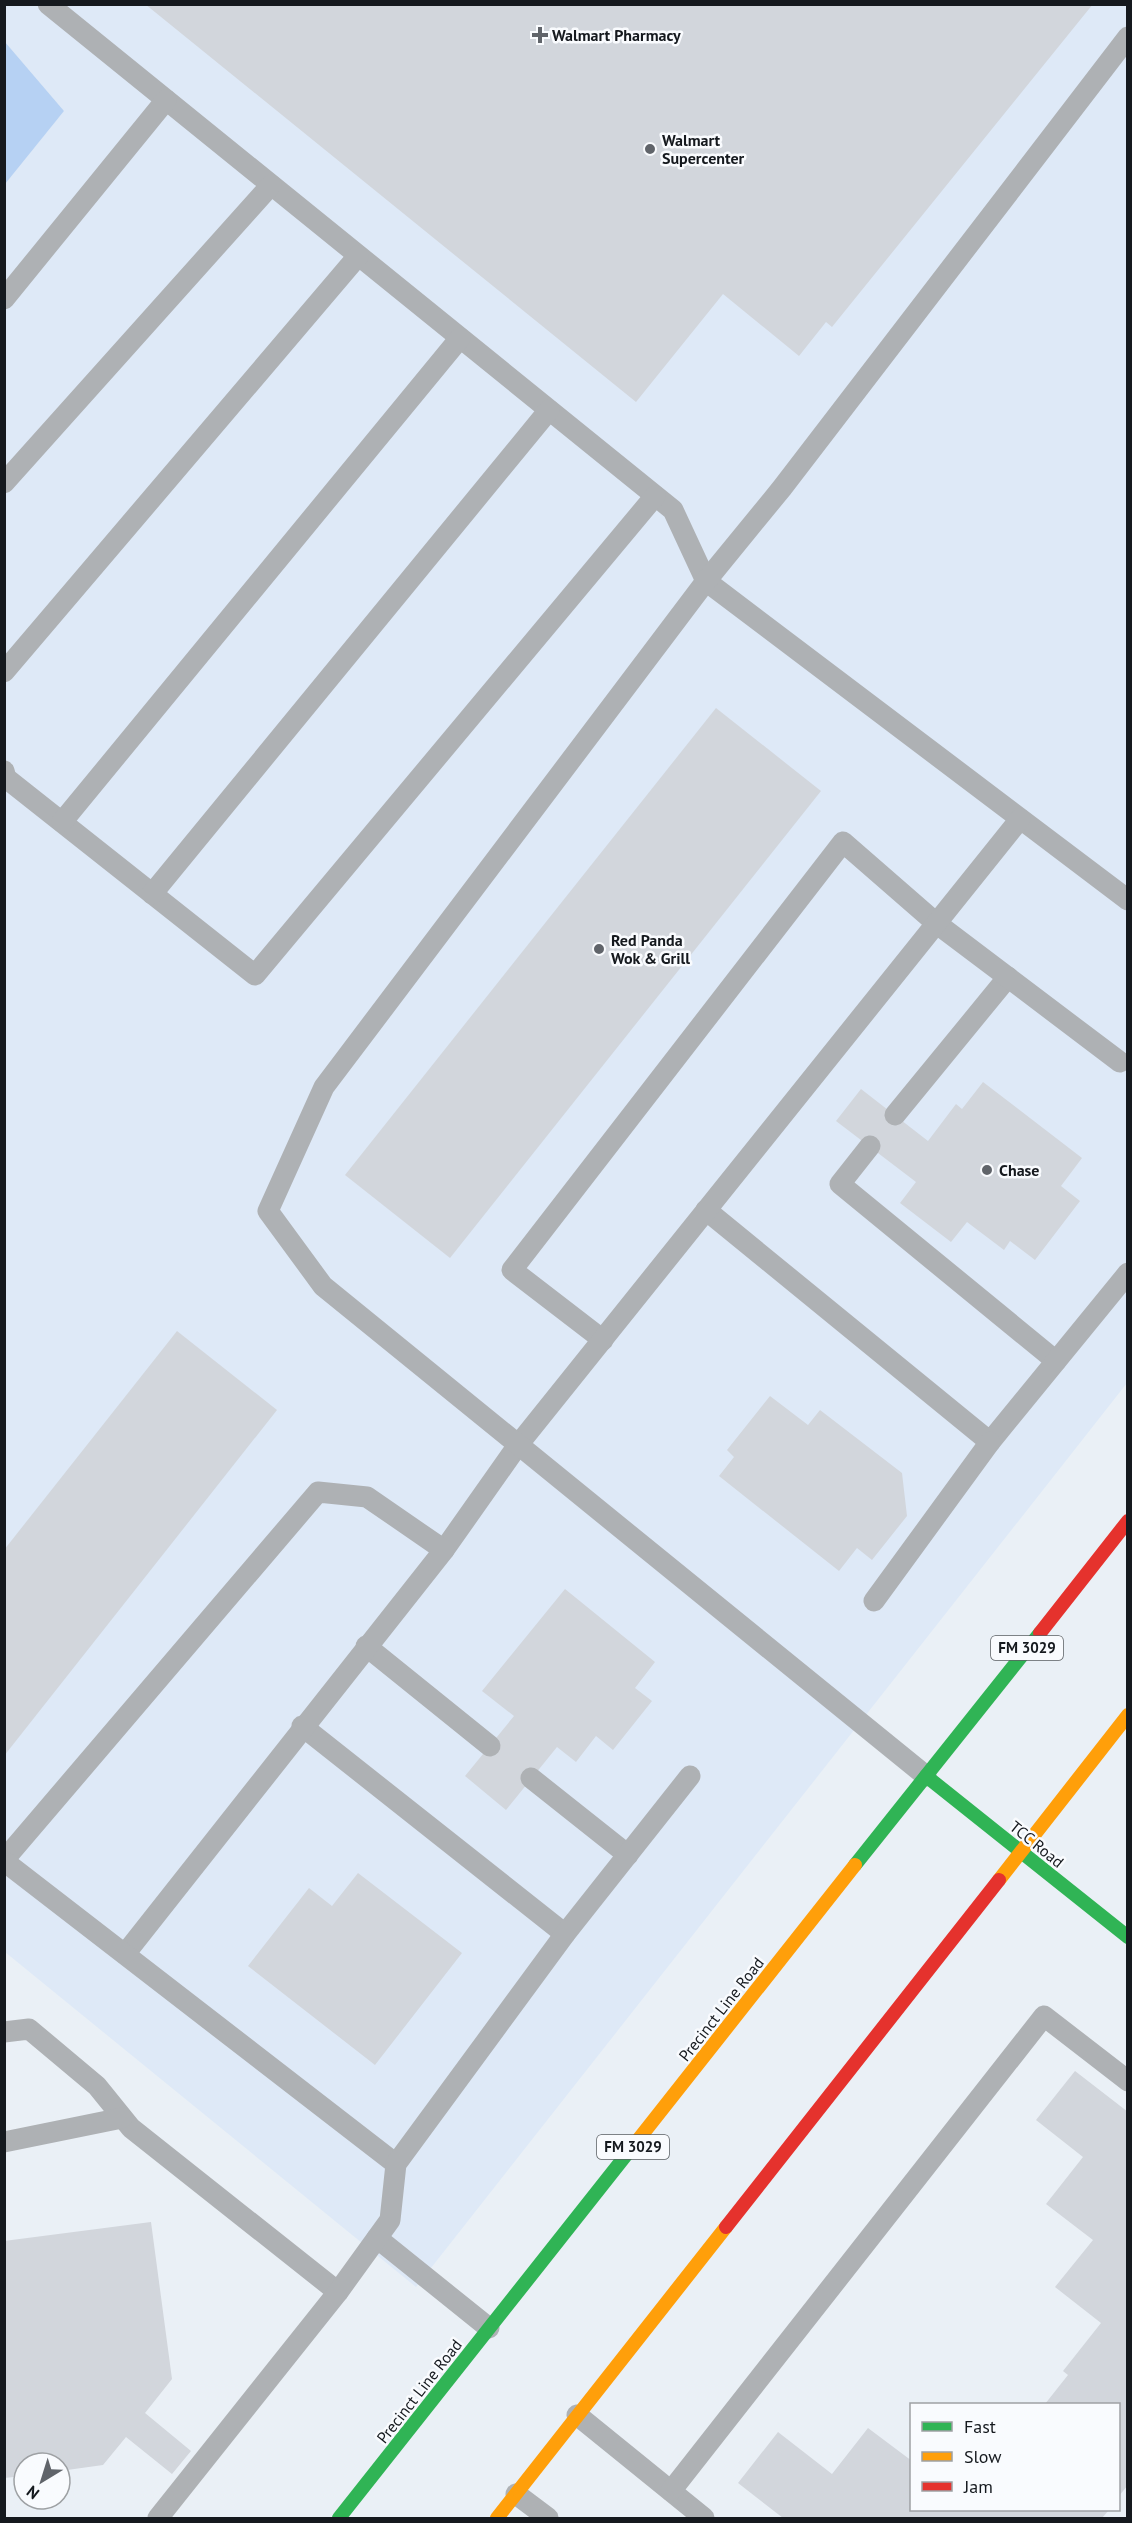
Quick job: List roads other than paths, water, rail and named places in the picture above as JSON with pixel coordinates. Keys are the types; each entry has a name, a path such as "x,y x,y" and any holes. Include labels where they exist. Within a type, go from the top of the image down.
{"main road":[{"name":"Precinct Line Road","path":"339,2518 1128,1521"},
{"path":"496,2518 1128,1715"},
{"name":"TCC Road","path":"926,1776 1128,1936"}],"lane":[{"path":"48,4 673,510 706,581 1128,900"},
{"path":"926,1776 323,1286 268,1211 324,1087 706,581 783,488 1128,37"},
{"path":"4,299 166,100"},
{"path":"4,483 271,185"},
{"path":"4,672 358,255"},
{"path":"62,822 460,338"},
{"path":"152,894 549,410"},
{"path":"4,771 6,778 255,975 655,496"},
{"path":"124,1954 302,1726 444,1550 518,1445 1020,819"},
{"path":"603,1340 512,1270 843,842 936,923 1125,1060"},
{"path":"895,1115 1008,977"},
{"path":"870,1146 840,1184 1056,1361"},
{"path":"706,1210 990,1442"},
{"path":"874,1601 990,1442 1128,1273"},
{"path":"396,2164 4,1861 318,1492 367,1497 444,1550"},
{"path":"366,1646 490,1746"},
{"path":"302,1726 565,1934"},
{"path":"158,2518 338,2292 390,2220 396,2164 565,1934 690,1776"},
{"path":"531,1778 628,1855"},
{"path":"671,2491 1044,2016 1128,2081"},
{"path":"4,2032 29,2029 97,2086 131,2128 338,2292"},
{"path":"4,2142 122,2118"},
{"path":"376,2238 489,2328"},
{"path":"577,2415 704,2518"},
{"path":"516,2494 548,2518"}],"place":[{"name":"Walmart Pharmacy","path":"540,35"},
{"name":"Walmart Supercenter","path":"650,149"},
{"name":"Red Panda Wok & Grill","path":"599,949"},
{"name":"Chase","path":"987,1170"}]}
